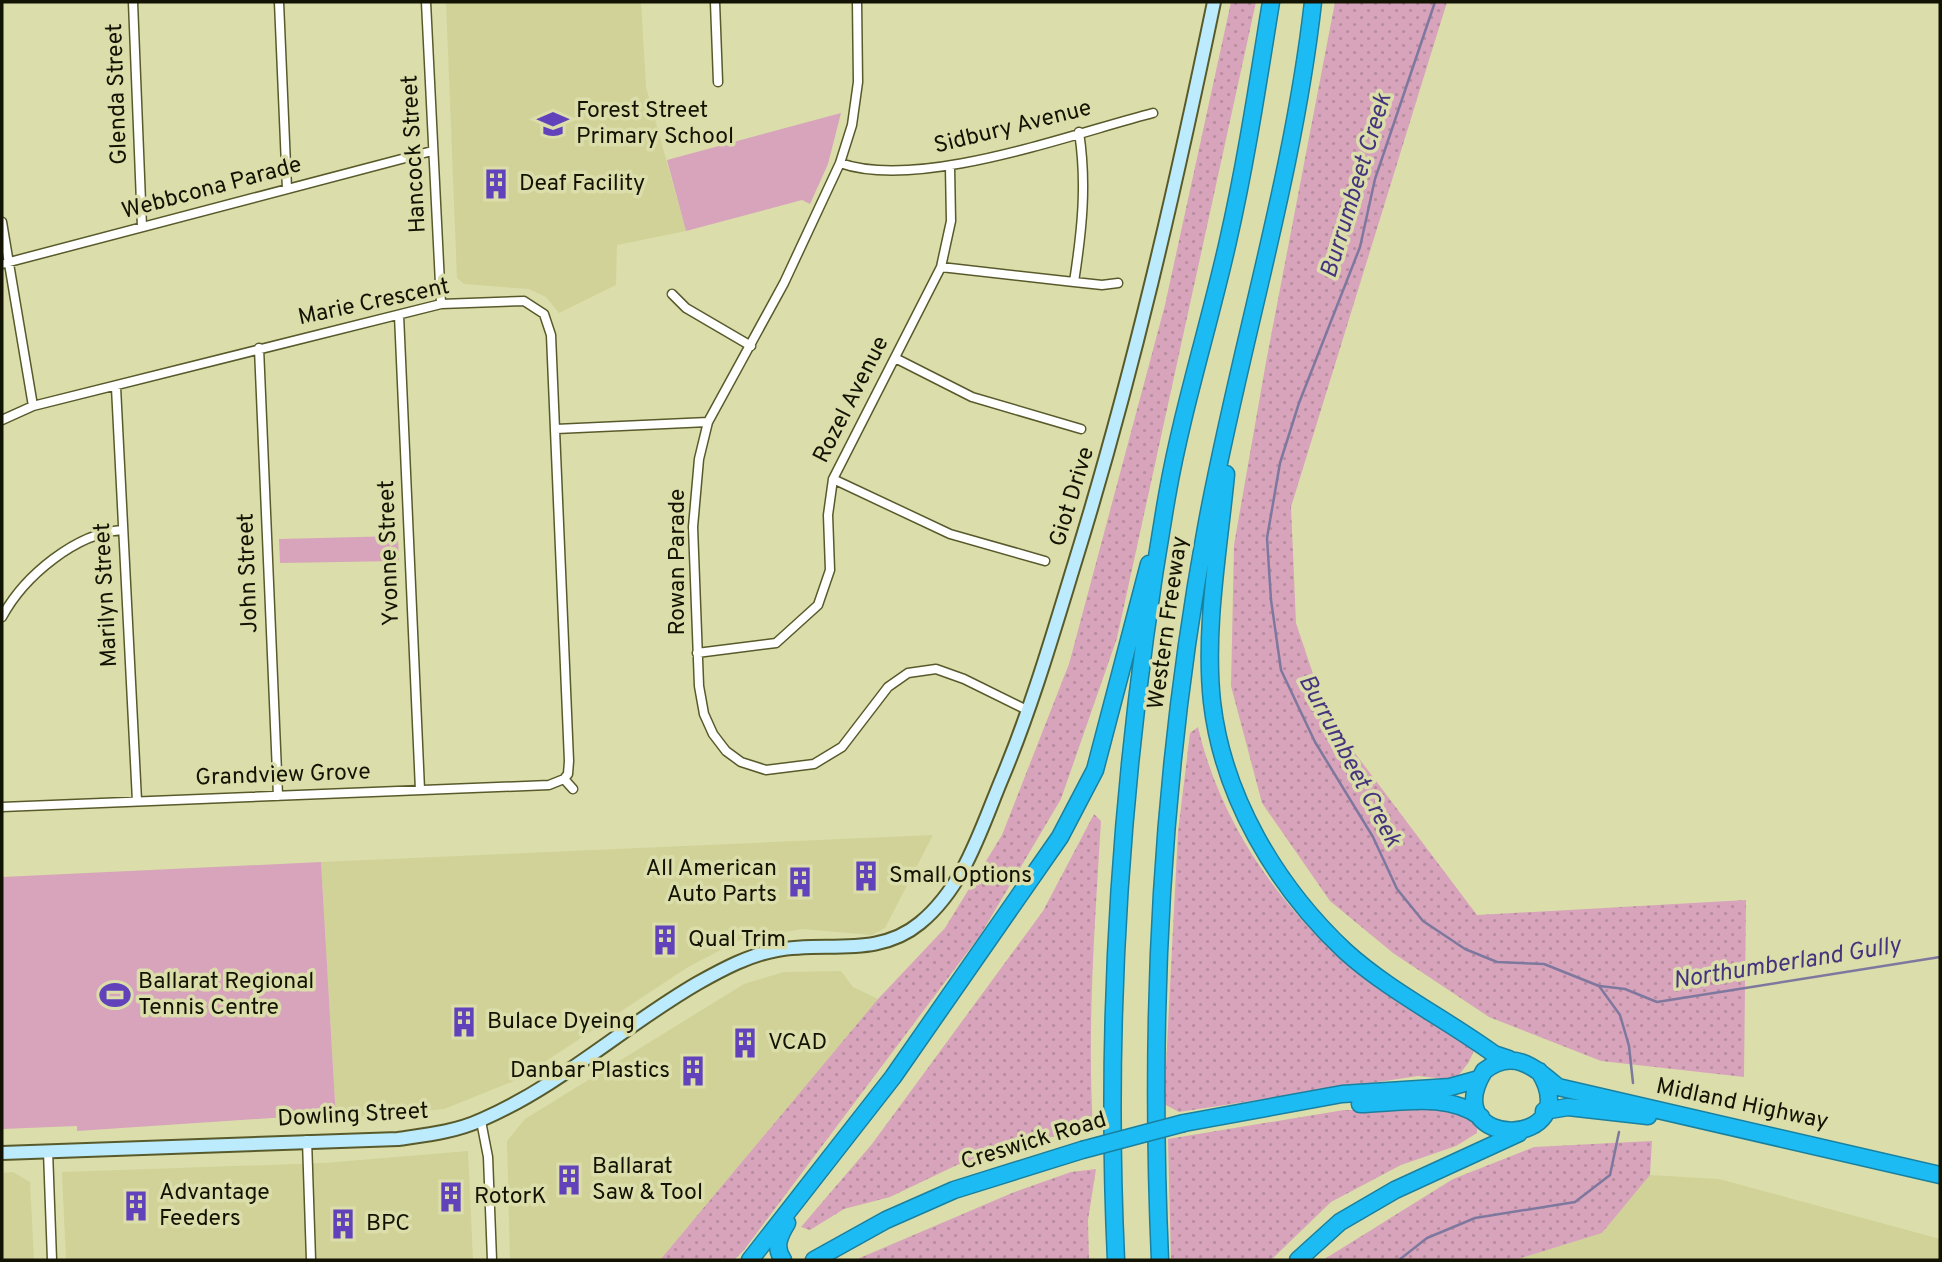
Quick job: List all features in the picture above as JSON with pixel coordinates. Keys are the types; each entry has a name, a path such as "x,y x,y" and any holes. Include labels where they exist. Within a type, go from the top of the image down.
{"highway":[{"name":"Western Freeway","path":"1116,1260 1111,1148 1116,920 1138,702 1168,494 1229,239 1271,2"},
{"name":"Western Freeway","path":"1160,1260 1154,1029 1165,830 1184,657 1206,525 1296,115 1313,2"},
{"name":"Midland Highway","path":"1234,395 1211,641 1212,701 1223,760 1245,818 1275,867 1346,951 1494,1054 1530,1064 1558,1087 1940,1174"},
{"path":"750,1260 821,1171 992,940 1066,826 1095,770 1168,494"},
{"path":"1509,1059 1494,1063 1479,1079 1475,1095 1482,1119 1503,1132 1525,1130"},
{"path":"1298,1260 1340,1222 1384,1196 1535,1124 1544,1111 1548,1092 1539,1071"},
{"name":"Creswick Road","path":"814,1260 886,1220 954,1190 1082,1150 1184,1123 1342,1094 1450,1087 1479,1079"},
{"name":"Creswick Road","path":"1281,1105 1446,1101 1469,1108 1482,1119"},
{"name":"Midland Highway","path":"1544,1111 1568,1107 1656,1117 1940,1183"},
{"path":"783,1260 778,1246 779,1237 821,1171"}],"street":[{"name":"Glenda Street","path":"133,2 142,228"},
{"path":"279,2 287,189"},
{"name":"Hancock Street","path":"426,2 432,151 437,177 441,304"},
{"path":"715,2 718,82"},
{"name":"Rowan Parade","path":"858,2 858,82 852,125 840,163 751,346 708,422 699,459 693,527 699,686 713,734 726,751 741,762 766,769 814,764 842,747 888,687 908,673 936,668 964,678 1029,711"},
{"name":"Giot Drive","path":"869,947 916,927 957,882 1029,711 1106,463 1161,243 1214,2"},
{"name":"Sidbury Avenue","path":"840,163 863,171 950,167 1153,113"},
{"path":"1074,282 1084,218 1085,169 1079,132"},
{"name":"Webbcona Parade","path":"5,263 432,151"},
{"name":"Rozel Avenue","path":"697,653 776,643 818,605 830,570 828,515 833,479 942,267 951,221 950,167"},
{"path":"2,222 5,263 33,406"},
{"path":"942,267 1102,285 1118,283"},
{"path":"672,294 686,308 751,346"},
{"name":"Marie Crescent","path":"2,420 33,406 441,304 521,301 534,305 544,314 551,335 569,761 568,774 564,779"},
{"name":"Yvonne Street","path":"400,315 420,790"},
{"name":"John Street","path":"259,348 278,796"},
{"path":"895,358 972,397 1081,429"},
{"name":"Marilyn Street","path":"116,387 137,801"},
{"path":"556,429 708,422"},
{"path":"833,479 950,534 1045,561"},
{"path":"2,617 18,594 69,546 105,531 122,530"},
{"path":"564,779 573,789"},
{"name":"Grandview Grove","path":"2,807 549,785 564,779"},
{"name":"Dowling Street","path":"2,1153 307,1140 398,1139 431,1134 481,1121 538,1088 698,983 745,959 778,950 869,947"},
{"path":"481,1121 488,1157 492,1260"},
{"path":"307,1140 311,1260"},
{"path":"48,1151 52,1260"}],"shaded area":[{"name":"Forest Street Primary School","path":"446,2 641,2 646,87 686,231 617,245 616,285 559,313 546,297 529,289 464,284 457,278"},
{"path":"1231,2 1256,2 1117,638 1061,799 981,934 744,1250 734,1260 660,1260 878,999 945,928 1002,835 1069,664 1165,305"},
{"path":"1335,2 1447,2 1291,507 1296,623 1327,716 1477,915 1746,900 1744,1077 1601,1061 1489,1017 1393,953 1330,901 1262,803 1231,686 1234,545"},
{"path":"841,113 828,164 810,204 802,200 686,231 667,160"},
{"path":"398,536 399,561 280,563 279,539"},
{"path":"1198,727 1210,768 1247,846 1271,882 1299,916 1362,976 1397,1001 1475,1048 1469,1062 1455,1080 1418,1076 1179,1112 1164,1104 1178,832 1190,733"},
{"path":"1094,814 1101,821 1091,1012 1093,1128 1028,1142 957,1165 890,1197 844,1209 810,1230 801,1227 872,1144 1043,911"},
{"path":"933,835 885,928 872,935 802,929 740,940 688,967 519,1079 444,1109 336,1119 321,862"},
{"name":"Ballarat Regional Tennis Centre","path":"321,862 336,1119 301,1116 77,1131 77,1126 2,1129 2,877"},
{"path":"841,971 853,987 878,999 660,1260 510,1260 507,1141 525,1119 744,984 784,972"},
{"path":"1344,1110 1452,1110 1477,1121 1477,1133 1456,1146 1401,1165 1331,1202 1271,1260 1171,1260 1168,1139"},
{"path":"1652,1141 1650,1175 1602,1233 1515,1260 1323,1260 1453,1179 1534,1147"},
{"path":"468,1151 473,1260 66,1260 62,1172 324,1163"},
{"path":"1096,1169 1088,1220 1089,1260 855,1260 1012,1193 1071,1172"},
{"path":"13,1172 30,1182 34,1260 2,1260 2,1173"},
{"path":"1650,1175 1719,1179 1940,1239 1940,1260 1515,1260 1602,1233"}],"waterway":[{"name":"Burrumbeet Creek","path":"1435,2 1375,179 1360,247 1299,403 1280,463 1267,538 1271,600 1281,670 1315,742 1373,837 1397,889 1423,921 1465,949 1497,962 1544,964 1599,986 1620,1015 1629,1046 1633,1083"},
{"name":"Northumberland Gully","path":"1600,986 1625,989 1657,1002 1940,957"},
{"name":"Burrumbeet Creek","path":"1399,1260 1427,1238 1475,1218 1575,1202 1610,1175 1619,1132"}],"place":[{"name":"Forest Street Primary School","path":"553,124"},
{"name":"Deaf Facility","path":"496,184"},
{"name":"Small Options","path":"866,876"},
{"name":"All American Auto Parts","path":"800,882"},
{"name":"Qual Trim","path":"665,940"},
{"name":"Ballarat Regional Tennis Centre","path":"115,995"},
{"name":"Bulace Dyeing","path":"464,1022"},
{"name":"VCAD","path":"745,1043"},
{"name":"Danbar Plastics","path":"693,1071"},
{"name":"Ballarat Saw & Tool","path":"569,1180"},
{"name":"RotorK","path":"451,1197"},
{"name":"Advantage Feeders","path":"136,1206"},
{"name":"BPC","path":"343,1224"}]}
